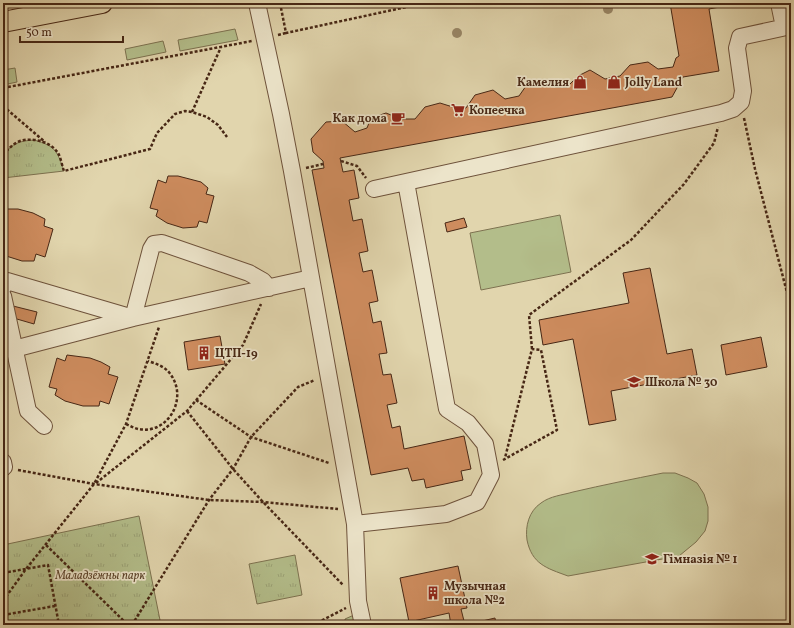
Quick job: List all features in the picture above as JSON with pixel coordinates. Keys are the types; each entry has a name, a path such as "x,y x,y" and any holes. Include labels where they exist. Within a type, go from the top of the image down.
{"main road":[{"path":"3,22 102,3"}],"lane":[{"path":"257,3 281,114 345,468 353,517 358,601 363,625"},
{"path":"374,189 721,113 733,109 741,102 743,91 737,48 740,37 788,27 779,3"},
{"path":"353,517 446,514 477,502 491,475 485,444 468,423 447,409 406,182"},
{"path":"133,318 151,250 154,244 162,243 249,273 263,281 269,288"},
{"path":"14,349 133,318 311,278"},
{"path":"3,287 7,281 133,318"},
{"path":"3,296 28,411 44,426"}],"path":[{"path":"280,3 286,33"},
{"path":"3,88 221,47 425,3"},
{"path":"192,112 221,47"},
{"path":"741,102 755,169 791,308"},
{"path":"3,106 58,153 64,171 150,149 157,133 175,114 185,111 207,117 218,125 227,137"},
{"path":"505,458 532,349 529,315 631,240 684,184 714,143 721,113"},
{"path":"3,155 10,147 21,141 34,140 47,143"},
{"path":"341,161 357,166 374,189"},
{"path":"94,484 187,411 243,345 269,288"},
{"path":"3,601 26,569 94,484 126,424 164,311"},
{"path":"500,463 505,458 557,430 541,350 532,349"},
{"path":"126,424 139,429 153,428 165,422 174,412 178,400 177,387 171,374 161,365 148,361"},
{"path":"132,625 209,500 234,469 251,437 298,387 328,374"},
{"path":"196,400 251,437 345,468"},
{"path":"187,411 262,502 358,601 313,625"},
{"path":"791,449 791,455"},
{"path":"4,464 94,484 209,500 262,502 353,517"},
{"path":"46,545 128,625"},
{"path":"3,550 5,573 48,565 58,625"},
{"path":"3,615 55,606"}],"green space":[{"path":"235,29 238,40 180,51 178,40"},
{"path":"163,41 166,52 127,60 125,49"},
{"path":"15,68 17,82 3,85 3,70"},
{"path":"34,140 41,142 55,150 64,171 3,178 3,155 17,143"},
{"path":"560,215 571,272 481,290 470,233"},
{"path":"663,473 675,473 697,483 704,494 708,507 708,521 705,531 696,542 679,556 568,576 541,564 532,555 527,540 527,524 533,510 537,506 552,497"},
{"name":"Маладзёжны парк","path":"139,516 161,625 3,625 3,545"},
{"path":"295,555 302,595 257,604 249,564"},
{"path":"354,615 356,625 345,625 345,619"}],"building":[{"path":"670,3 741,3 709,9 719,71 683,77 672,97 340,158 343,172 354,170 359,198 349,200 353,221 362,219 368,251 359,253 363,272 372,270 378,301 369,303 373,323 381,321 387,353 379,354 383,375 391,374 397,403 387,405 392,428 400,426 404,449 464,436 471,469 461,471 463,480 426,488 424,479 412,481 408,468 371,475 312,170 324,168 323,161 313,152 311,139 326,122 342,121 355,132 367,128 371,118 386,113 401,119 415,119 425,107 440,103 456,108 466,108 475,95 493,90 505,99 519,96 526,86 539,80 555,87 567,87 578,76 590,70 605,79 620,76 630,65 648,62 658,69 673,67 676,58 679,56"},
{"path":"168,176 178,176 201,182 208,188 206,194 214,196 207,223 199,221 197,227 183,228 167,223 156,216 158,210 150,208 158,180 166,183"},
{"path":"5,209 18,209 33,213 45,219 44,226 53,229 45,257 36,254 34,261 22,261 3,255 3,215"},
{"path":"464,218 467,227 447,232 445,223"},
{"path":"650,268 667,354 692,349 697,375 611,391 616,420 589,425 573,339 543,345 539,320 629,303 623,273"},
{"path":"13,306 37,312 34,324 10,317"},
{"name":"ЦТП-19","path":"220,336 225,364 188,370 184,342"},
{"path":"761,337 767,367 726,375 721,345"},
{"path":"67,355 90,358 110,367 108,374 118,377 109,404 100,401 99,406 83,406 65,401 55,395 57,389 49,387 57,358 65,361"},
{"name":"Музычная школа №2","path":"458,566 467,608 461,609 465,625 451,625 449,613 409,622 400,578"},
{"path":"495,618 496,625 465,625"}],"place":[{"name":"Камелия","path":"580,82"},
{"name":"Jolly Land","path":"614,82"},
{"name":"Копеечка","path":"458,110"},
{"name":"Как дома","path":"398,118"},
{"name":"ЦТП-19","path":"204,353"},
{"name":"Школа № 30","path":"634,382"},
{"name":"Гімназія № 1","path":"652,559"},
{"name":"Музычная школа №2","path":"433,593"}]}
